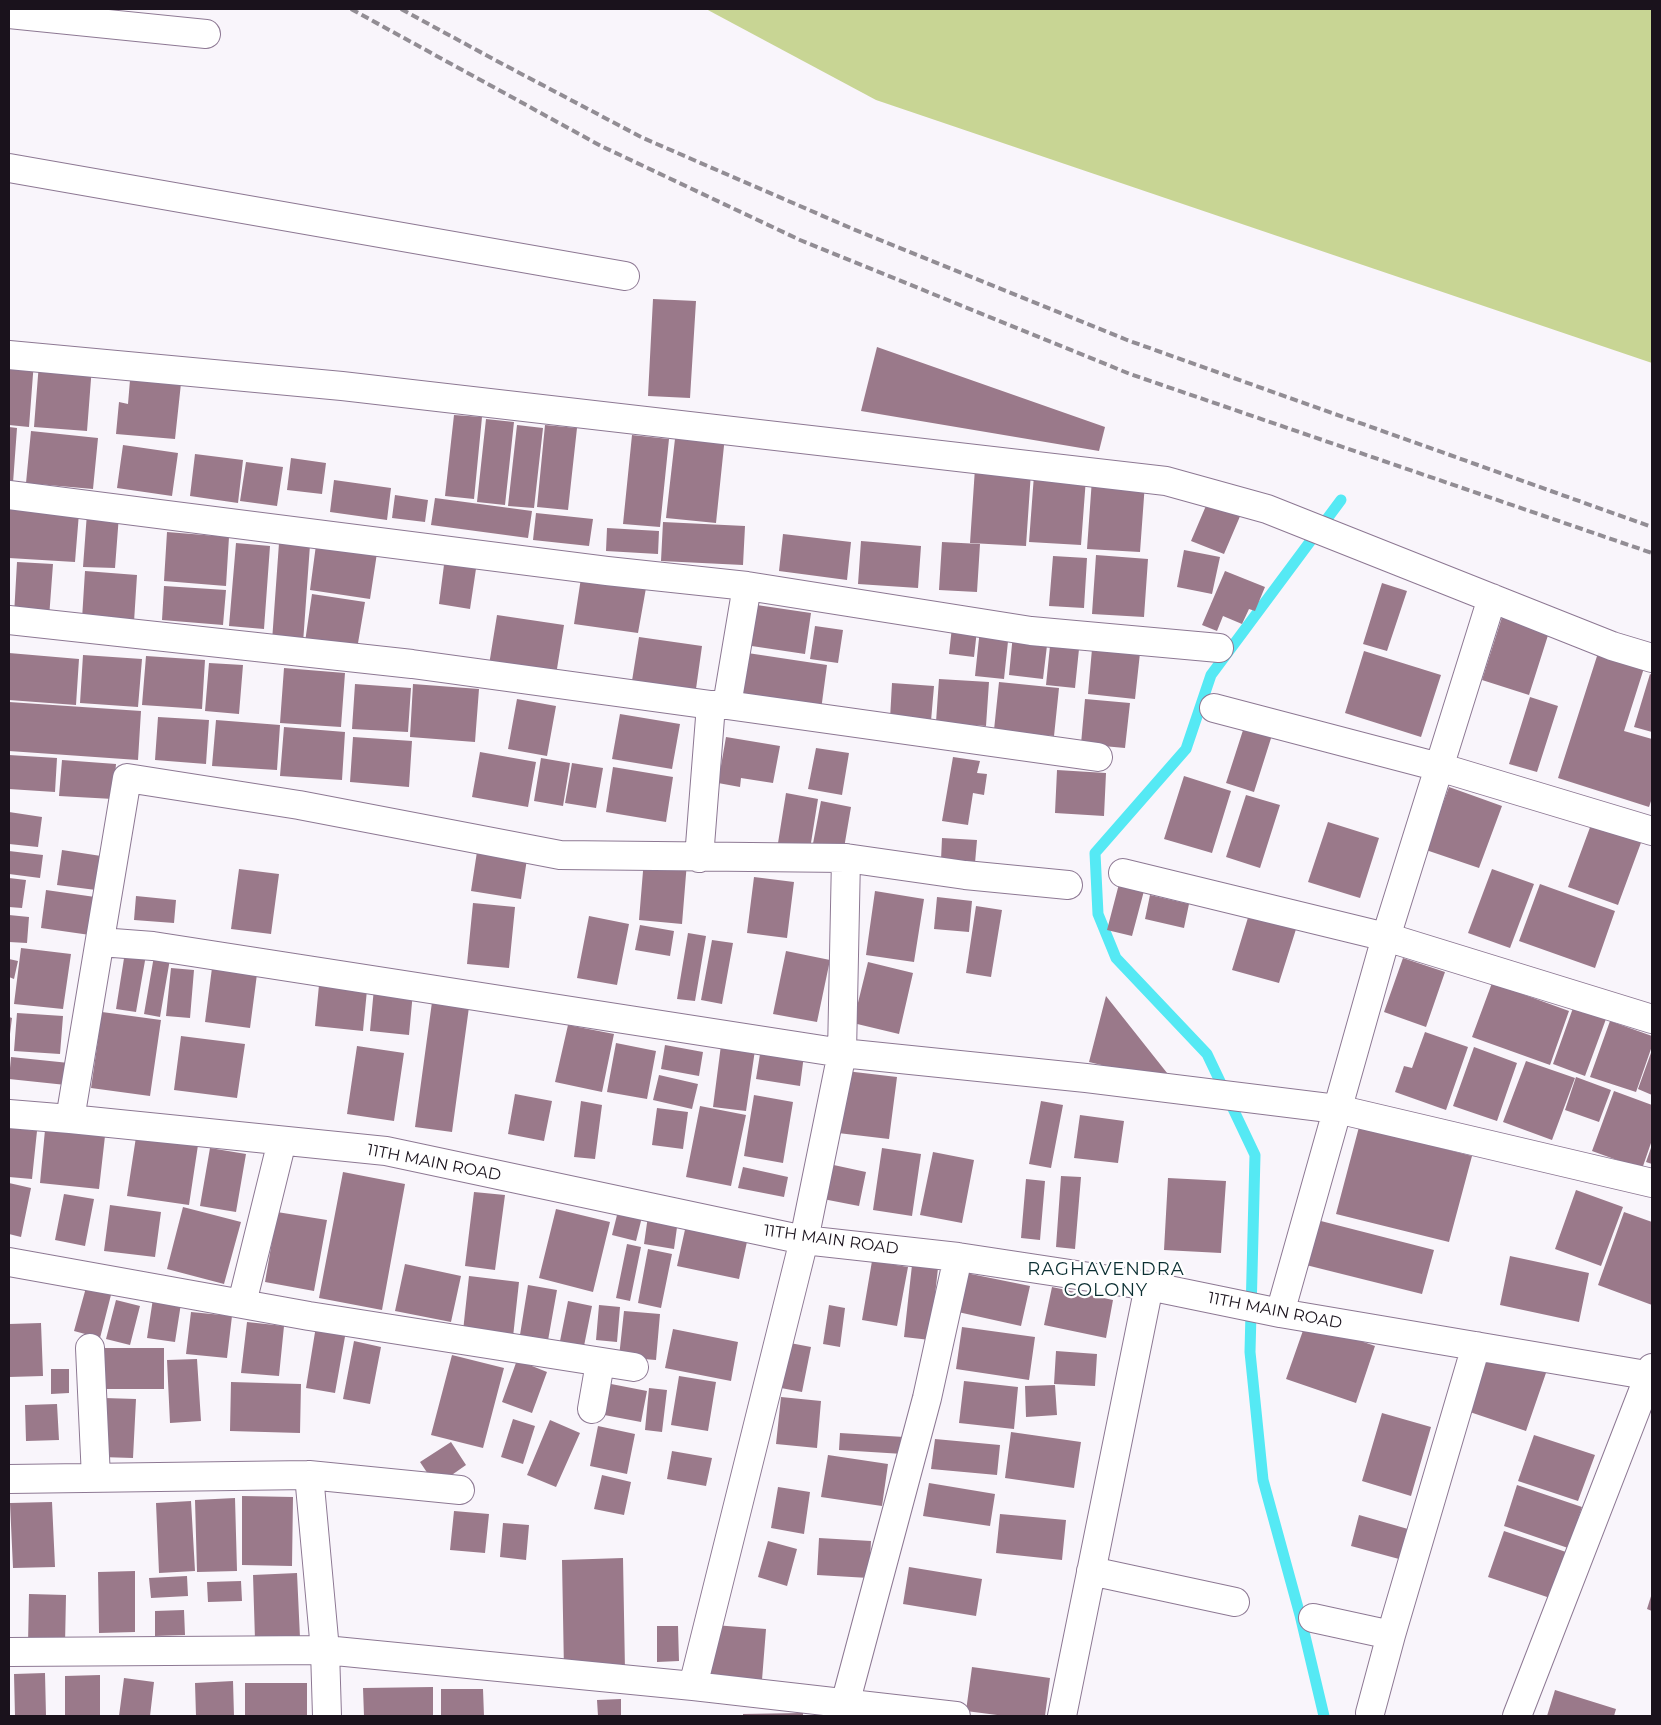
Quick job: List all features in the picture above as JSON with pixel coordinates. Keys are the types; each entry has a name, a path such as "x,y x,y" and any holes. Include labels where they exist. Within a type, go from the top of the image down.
{"street":[{"path":"9,14 206,34"},
{"path":"9,168 624,276"},
{"path":"9,354 342,386 1166,481 1267,509 1612,646 1652,658"},
{"path":"9,495 607,571 748,586 1031,631 1219,648"},
{"path":"698,858 719,705 748,586"},
{"path":"1280,1313 1386,937 1492,598"},
{"path":"9,620 412,664 1098,757"},
{"path":"1214,708 1439,767 1652,831"},
{"path":"70,1118 127,778 299,805 560,855 698,858 846,858 965,875 1068,885"},
{"path":"693,1686 804,1240 842,1053 846,858"},
{"path":"1123,873 1386,937 1652,1019"},
{"path":"100,942 152,946 842,1053 1086,1078 1338,1109 1652,1183"},
{"name":"11TH MAIN ROAD","path":"9,1114 70,1118 282,1142 386,1151 804,1240 958,1257 1149,1286 1280,1313 1651,1373"},
{"path":"242,1304 282,1142"},
{"path":"844,1710 927,1398 958,1257"},
{"path":"9,1262 242,1304 634,1367"},
{"path":"1062,1716 1149,1286"},
{"path":"1370,1713 1476,1346"},
{"path":"90,1348 96,1478"},
{"path":"592,1408 600,1362"},
{"path":"1517,1716 1651,1373"},
{"path":"309,1475 325,1650 327,1716"},
{"path":"9,1479 309,1475 460,1490"},
{"path":"1091,1571 1234,1602"},
{"path":"1314,1618 1391,1635"},
{"path":"9,1652 325,1650 693,1686 844,1710 956,1716"}],"green space":[{"path":"706,9 1652,9 1652,363 876,100"}],"building":[{"path":"653,299 696,301 690,398 648,396"},
{"path":"877,347 1105,427 1099,451 861,411"},
{"path":"9,359 34,361 29,427 9,425"},
{"path":"39,363 92,366 87,431 34,427"},
{"path":"131,368 182,374 175,439 116,434 119,402 128,404"},
{"path":"454,415 482,417 474,499 445,496"},
{"path":"486,419 514,422 505,505 477,502"},
{"path":"517,425 543,428 534,508 508,506"},
{"path":"545,425 577,428 568,510 537,507"},
{"path":"9,427 17,428 13,483 9,483"},
{"path":"676,430 725,436 716,523 666,518"},
{"path":"31,431 98,438 93,489 26,483"},
{"path":"632,435 669,439 660,527 623,524"},
{"path":"123,445 178,453 172,496 117,488"},
{"path":"195,454 243,460 238,503 190,496"},
{"path":"291,458 326,463 322,494 287,490"},
{"path":"246,462 283,467 277,506 240,501"},
{"path":"975,468 1031,472 1026,546 970,543"},
{"path":"1034,475 1086,478 1081,545 1029,542"},
{"path":"1092,479 1145,483 1140,552 1087,549"},
{"path":"334,480 391,488 387,520 330,512"},
{"path":"395,495 428,500 425,522 392,518"},
{"path":"435,498 532,511 528,538 431,525"},
{"path":"1208,501 1241,514 1224,554 1191,541"},
{"path":"9,508 79,513 75,562 9,558"},
{"path":"87,513 119,515 115,568 83,567"},
{"path":"536,513 593,519 589,546 533,540"},
{"path":"663,522 745,526 743,565 661,561"},
{"path":"607,528 659,531 658,554 606,551"},
{"path":"167,532 229,537 226,586 164,581"},
{"path":"783,534 851,542 847,580 779,571"},
{"path":"861,541 921,546 918,588 858,584"},
{"path":"942,542 980,544 977,592 939,590"},
{"path":"236,543 270,546 264,629 229,626"},
{"path":"279,543 310,545 303,643 272,641"},
{"path":"316,545 377,553 370,599 310,590"},
{"path":"1184,550 1220,557 1212,594 1177,587"},
{"path":"1096,555 1148,559 1144,617 1092,614"},
{"path":"1053,556 1087,558 1084,608 1049,606"},
{"path":"445,557 477,562 470,609 439,604"},
{"path":"17,562 53,564 49,618 14,615"},
{"path":"85,571 137,575 134,622 82,619"},
{"path":"1225,571 1265,587 1255,611 1249,609 1242,624 1223,616 1217,631 1202,625"},
{"path":"581,578 646,588 638,633 574,624"},
{"path":"1382,583 1407,591 1387,651 1363,644"},
{"path":"164,586 226,590 223,625 162,620"},
{"path":"312,594 365,602 357,649 305,642"},
{"path":"750,604 811,613 805,654 745,645"},
{"path":"1503,614 1550,629 1529,695 1482,680"},
{"path":"497,615 564,625 556,675 489,665"},
{"path":"815,626 843,630 838,663 810,659"},
{"path":"952,627 977,630 974,657 949,654"},
{"path":"980,629 1009,632 1004,679 975,676"},
{"path":"1013,634 1048,637 1043,679 1009,675"},
{"path":"639,637 702,646 695,696 631,687"},
{"path":"1050,646 1079,649 1075,688 1046,685"},
{"path":"1092,649 1140,653 1135,699 1088,694"},
{"path":"1364,651 1441,675 1421,737 1345,713"},
{"path":"741,652 827,665 821,710 735,697"},
{"path":"9,653 79,659 76,705 9,700"},
{"path":"1598,653 1644,668 1624,731 1652,739 1652,798 1649,807 1558,778"},
{"path":"83,655 142,659 138,707 80,703"},
{"path":"146,656 205,660 202,709 142,705"},
{"path":"209,663 243,665 239,714 205,711"},
{"path":"284,668 345,673 341,727 280,723"},
{"path":"1650,674 1652,675 1652,732 1634,727"},
{"path":"939,679 989,682 986,726 936,722"},
{"path":"999,682 1059,688 1054,736 994,730"},
{"path":"892,683 934,686 931,721 890,719"},
{"path":"355,684 411,688 408,732 352,729"},
{"path":"413,684 479,689 475,742 410,737"},
{"path":"1530,697 1558,706 1537,772 1509,764"},
{"path":"517,699 556,706 547,756 508,749"},
{"path":"1085,699 1130,703 1125,748 1081,744"},
{"path":"9,702 141,711 138,760 9,751"},
{"path":"620,714 680,724 672,769 612,759"},
{"path":"158,717 209,720 206,764 155,760"},
{"path":"216,720 280,725 277,770 212,766"},
{"path":"1245,724 1273,732 1254,792 1226,783"},
{"path":"284,727 345,732 342,780 280,776"},
{"path":"353,737 412,741 409,787 350,782"},
{"path":"726,737 780,746 773,783 741,778 740,787 718,783"},
{"path":"816,748 849,753 842,795 808,789"},
{"path":"480,752 536,762 528,807 472,797"},
{"path":"9,755 57,758 55,792 9,789"},
{"path":"953,757 980,761 977,773 987,774 984,795 973,793 968,825 942,821"},
{"path":"541,758 570,763 563,806 534,801"},
{"path":"62,760 116,764 113,799 59,796"},
{"path":"572,763 603,768 596,808 565,803"},
{"path":"613,767 673,777 666,822 606,812"},
{"path":"1057,770 1106,773 1104,816 1055,813"},
{"path":"1184,776 1231,791 1212,853 1164,839"},
{"path":"1449,787 1502,806 1479,868 1426,850"},
{"path":"786,793 818,799 810,849 778,843"},
{"path":"1246,795 1280,805 1260,868 1226,857"},
{"path":"821,801 851,807 843,854 812,849"},
{"path":"9,812 42,817 38,847 9,844"},
{"path":"1328,822 1379,838 1360,898 1308,882"},
{"path":"1592,822 1642,840 1618,905 1568,887"},
{"path":"942,838 977,840 975,863 941,860"},
{"path":"478,845 528,852 521,899 471,891"},
{"path":"62,850 101,856 96,890 57,885"},
{"path":"9,851 43,855 40,878 9,874"},
{"path":"644,859 687,862 682,924 639,920"},
{"path":"239,869 279,874 271,934 231,929"},
{"path":"1492,869 1534,884 1510,948 1468,933"},
{"path":"754,877 794,882 787,938 747,933"},
{"path":"9,878 26,880 22,908 9,907"},
{"path":"1120,880 1145,887 1132,936 1107,930"},
{"path":"1540,884 1615,911 1595,968 1519,941"},
{"path":"46,890 95,897 90,935 41,928"},
{"path":"875,891 924,899 914,962 866,955"},
{"path":"1150,895 1189,904 1184,928 1145,919"},
{"path":"136,896 176,900 174,923 134,920"},
{"path":"937,897 972,901 969,932 934,929"},
{"path":"473,903 515,907 509,968 467,964"},
{"path":"976,906 1002,910 991,977 966,973"},
{"path":"1250,911 1297,926 1279,983 1232,970"},
{"path":"9,915 29,917 27,943 9,942"},
{"path":"589,916 629,924 617,985 577,978"},
{"path":"640,925 674,931 670,956 635,950"},
{"path":"688,933 706,936 695,1001 677,999"},
{"path":"712,940 733,943 722,1004 701,1000"},
{"path":"21,948 71,954 63,1009 14,1004"},
{"path":"786,951 830,960 817,1022 773,1014"},
{"path":"125,952 146,955 136,1012 116,1009"},
{"path":"154,956 170,959 160,1017 144,1014"},
{"path":"1403,958 1445,972 1426,1027 1384,1012"},
{"path":"9,959 18,961 14,979 9,977"},
{"path":"868,962 913,973 899,1034 853,1023"},
{"path":"171,968 194,970 190,1018 166,1016"},
{"path":"212,968 257,974 250,1028 205,1022"},
{"path":"1492,983 1569,1011 1550,1065 1472,1037"},
{"path":"319,985 367,990 363,1031 315,1026"},
{"path":"374,988 413,992 409,1035 370,1031"},
{"path":"1106,996 1175,1083 1089,1062"},
{"path":"432,1002 469,1007 452,1132 415,1127"},
{"path":"1573,1008 1606,1019 1585,1076 1553,1064"},
{"path":"102,1012 161,1020 150,1096 91,1088"},
{"path":"17,1013 63,1016 60,1054 14,1051"},
{"path":"9,1017 12,1018 10,1034 9,1034"},
{"path":"1610,1021 1652,1036 1652,1046 1636,1092 1590,1077"},
{"path":"568,1025 614,1034 602,1092 555,1082"},
{"path":"1425,1032 1468,1047 1446,1110 1395,1092 1404,1066 1412,1068"},
{"path":"181,1036 245,1044 237,1098 174,1090"},
{"path":"616,1043 656,1051 647,1099 607,1092"},
{"path":"665,1045 703,1052 699,1076 661,1069"},
{"path":"721,1045 755,1050 746,1111 713,1107"},
{"path":"357,1046 404,1053 394,1121 347,1114"},
{"path":"1474,1047 1517,1063 1497,1121 1453,1106"},
{"path":"761,1048 804,1055 800,1086 756,1079"},
{"path":"1652,1050 1652,1095 1638,1089"},
{"path":"11,1057 69,1063 66,1085 9,1079"},
{"path":"1526,1061 1575,1078 1552,1140 1503,1122"},
{"path":"846,1071 897,1077 889,1139 838,1133"},
{"path":"659,1075 698,1084 692,1109 653,1100"},
{"path":"1576,1077 1611,1090 1599,1122 1565,1110"},
{"path":"1614,1091 1652,1105 1652,1140 1642,1169 1592,1151"},
{"path":"515,1094 552,1101 544,1141 508,1134"},
{"path":"754,1095 793,1102 783,1163 744,1156"},
{"path":"581,1101 602,1105 595,1159 574,1157"},
{"path":"1041,1101 1063,1105 1051,1168 1029,1164"},
{"path":"700,1106 746,1115 731,1186 686,1177"},
{"path":"657,1108 688,1112 683,1149 652,1145"},
{"path":"1080,1115 1124,1121 1118,1163 1074,1158"},
{"path":"1359,1127 1472,1156 1449,1242 1336,1214"},
{"path":"9,1128 37,1131 32,1179 9,1177"},
{"path":"45,1130 105,1136 99,1189 40,1183"},
{"path":"136,1137 198,1145 189,1205 127,1196"},
{"path":"1652,1145 1652,1164 1646,1162"},
{"path":"210,1148 246,1154 236,1212 200,1206"},
{"path":"882,1148 921,1154 912,1216 873,1210"},
{"path":"933,1152 974,1160 962,1223 920,1215"},
{"path":"829,1164 866,1172 859,1206 823,1199"},
{"path":"743,1167 788,1177 784,1197 738,1188"},
{"path":"343,1172 405,1184 382,1310 319,1298"},
{"path":"1061,1176 1081,1177 1075,1249 1056,1247"},
{"path":"1168,1178 1226,1181 1221,1253 1164,1250"},
{"path":"1026,1179 1045,1181 1040,1240 1021,1238"},
{"path":"9,1183 31,1188 21,1237 9,1234"},
{"path":"1576,1190 1623,1207 1601,1266 1555,1249"},
{"path":"474,1192 505,1195 495,1270 465,1266"},
{"path":"64,1194 94,1199 85,1246 55,1240"},
{"path":"110,1205 161,1212 155,1257 104,1251"},
{"path":"183,1207 241,1222 224,1284 167,1269"},
{"path":"556,1209 610,1222 593,1292 539,1278"},
{"path":"618,1211 642,1217 636,1241 612,1235"},
{"path":"277,1212 327,1220 314,1291 265,1282"},
{"path":"1624,1212 1652,1222 1652,1305 1598,1285"},
{"path":"648,1216 678,1220 674,1249 644,1244"},
{"path":"1317,1220 1434,1250 1422,1294 1306,1265"},
{"path":"686,1225 748,1237 739,1279 677,1266"},
{"path":"627,1244 641,1247 630,1301 616,1298"},
{"path":"648,1249 672,1254 661,1308 638,1303"},
{"path":"1510,1256 1589,1273 1579,1322 1500,1305"},
{"path":"872,1261 908,1267 897,1326 862,1320"},
{"path":"405,1264 461,1276 451,1322 395,1311"},
{"path":"912,1265 938,1268 930,1340 904,1337"},
{"path":"966,1273 1030,1286 1021,1326 958,1312"},
{"path":"469,1276 519,1282 513,1337 463,1331"},
{"path":"87,1284 112,1291 100,1338 74,1331"},
{"path":"528,1285 557,1290 547,1346 519,1341"},
{"path":"1052,1287 1113,1300 1106,1338 1044,1325"},
{"path":"154,1292 182,1297 175,1342 147,1338"},
{"path":"116,1300 140,1306 130,1345 106,1339"},
{"path":"568,1301 592,1306 583,1351 559,1346"},
{"path":"599,1305 620,1307 617,1342 596,1340"},
{"path":"829,1305 845,1308 840,1347 823,1344"},
{"path":"624,1311 660,1314 656,1360 619,1357"},
{"path":"191,1312 232,1316 227,1358 186,1354"},
{"path":"247,1322 284,1326 279,1376 241,1373"},
{"path":"1306,1322 1375,1346 1356,1403 1286,1379"},
{"path":"41,1323 43,1376 9,1377 9,1324"},
{"path":"316,1326 346,1331 335,1393 306,1388"},
{"path":"962,1327 1035,1337 1029,1380 956,1369"},
{"path":"673,1329 738,1342 731,1381 665,1368"},
{"path":"354,1341 381,1347 370,1404 343,1399"},
{"path":"790,1343 811,1347 802,1392 781,1388"},
{"path":"104,1348 164,1348 164,1389 104,1389"},
{"path":"1485,1349 1547,1370 1526,1431 1464,1410"},
{"path":"1056,1351 1097,1354 1095,1386 1054,1384"},
{"path":"452,1355 504,1368 483,1448 431,1435"},
{"path":"197,1359 201,1421 170,1423 167,1360"},
{"path":"517,1360 547,1372 532,1413 502,1402"},
{"path":"51,1369 69,1369 69,1393 51,1394"},
{"path":"679,1376 716,1382 708,1431 671,1425"},
{"path":"964,1381 1018,1387 1014,1429 959,1423"},
{"path":"231,1382 301,1384 300,1433 230,1431"},
{"path":"606,1383 647,1391 641,1422 599,1414"},
{"path":"1055,1385 1057,1415 1026,1417 1025,1386"},
{"path":"649,1388 667,1390 662,1432 645,1430"},
{"path":"781,1397 821,1401 817,1448 776,1444"},
{"path":"104,1398 136,1399 133,1458 101,1457"},
{"path":"57,1404 59,1440 26,1441 25,1405"},
{"path":"1382,1413 1431,1427 1411,1496 1362,1481"},
{"path":"513,1419 535,1426 523,1464 501,1457"},
{"path":"550,1420 580,1433 556,1487 527,1475"},
{"path":"598,1426 635,1434 627,1474 590,1466"},
{"path":"1011,1432 1081,1442 1074,1488 1005,1478"},
{"path":"840,1433 904,1437 903,1454 839,1450"},
{"path":"1534,1435 1595,1455 1578,1501 1518,1481"},
{"path":"935,1439 1000,1445 997,1475 931,1469"},
{"path":"451,1442 466,1465 436,1486 420,1462"},
{"path":"672,1451 712,1458 706,1486 667,1479"},
{"path":"828,1455 888,1464 882,1506 821,1497"},
{"path":"602,1475 631,1482 624,1515 594,1509"},
{"path":"929,1483 995,1494 990,1526 923,1516"},
{"path":"1517,1485 1582,1507 1568,1548 1504,1526"},
{"path":"778,1487 810,1492 804,1534 771,1528"},
{"path":"242,1496 293,1497 292,1566 242,1565"},
{"path":"235,1498 237,1571 197,1572 195,1500"},
{"path":"191,1501 195,1571 159,1573 156,1503"},
{"path":"52,1502 55,1567 13,1568 10,1503"},
{"path":"454,1511 489,1514 485,1553 450,1550"},
{"path":"1000,1514 1066,1520 1062,1560 996,1553"},
{"path":"1359,1515 1408,1529 1399,1559 1351,1546"},
{"path":"503,1523 529,1525 526,1560 500,1557"},
{"path":"1504,1531 1566,1552 1550,1598 1488,1577"},
{"path":"819,1538 871,1541 869,1578 817,1575"},
{"path":"768,1541 797,1549 787,1586 758,1577"},
{"path":"623,1558 625,1671 564,1671 562,1560"},
{"path":"909,1567 982,1579 976,1616 903,1604"},
{"path":"135,1571 135,1632 99,1633 98,1572"},
{"path":"297,1573 300,1638 255,1640 253,1575"},
{"path":"187,1576 188,1596 151,1598 149,1578"},
{"path":"241,1581 242,1601 208,1602 207,1582"},
{"path":"1652,1593 1652,1611 1647,1609"},
{"path":"29,1594 66,1595 65,1645 28,1644"},
{"path":"184,1610 185,1635 155,1636 155,1611"},
{"path":"714,1625 766,1629 762,1680 710,1676"},
{"path":"657,1626 678,1626 679,1661 657,1662"},
{"path":"972,1667 1050,1678 1045,1716 1005,1716 966,1711"},
{"path":"45,1673 46,1716 15,1716 14,1674"},
{"path":"100,1675 100,1716 65,1716 65,1676"},
{"path":"124,1678 154,1682 150,1716 119,1716"},
{"path":"233,1681 234,1716 196,1716 195,1683"},
{"path":"245,1683 307,1683 307,1716 245,1716"},
{"path":"433,1687 433,1716 364,1716 363,1688"},
{"path":"441,1689 483,1689 484,1716 441,1716"},
{"path":"1555,1690 1616,1709 1614,1716 1547,1716"},
{"path":"621,1699 621,1716 598,1716 597,1700"},
{"path":"803,1713 803,1716 743,1716 743,1714"}],"waterway":[{"path":"1324,1716 1300,1615 1263,1480 1250,1352 1255,1155 1207,1054 1116,958 1098,914 1095,853 1186,749 1211,675 1341,500"}],"railway":[{"path":"351,9 601,146 800,240 1130,374 1652,553"},
{"path":"401,9 643,138 853,229 1127,340 1652,527"}],"district":[{"name":"RAGHAVENDRA COLONY","path":"1106,1280"}]}
